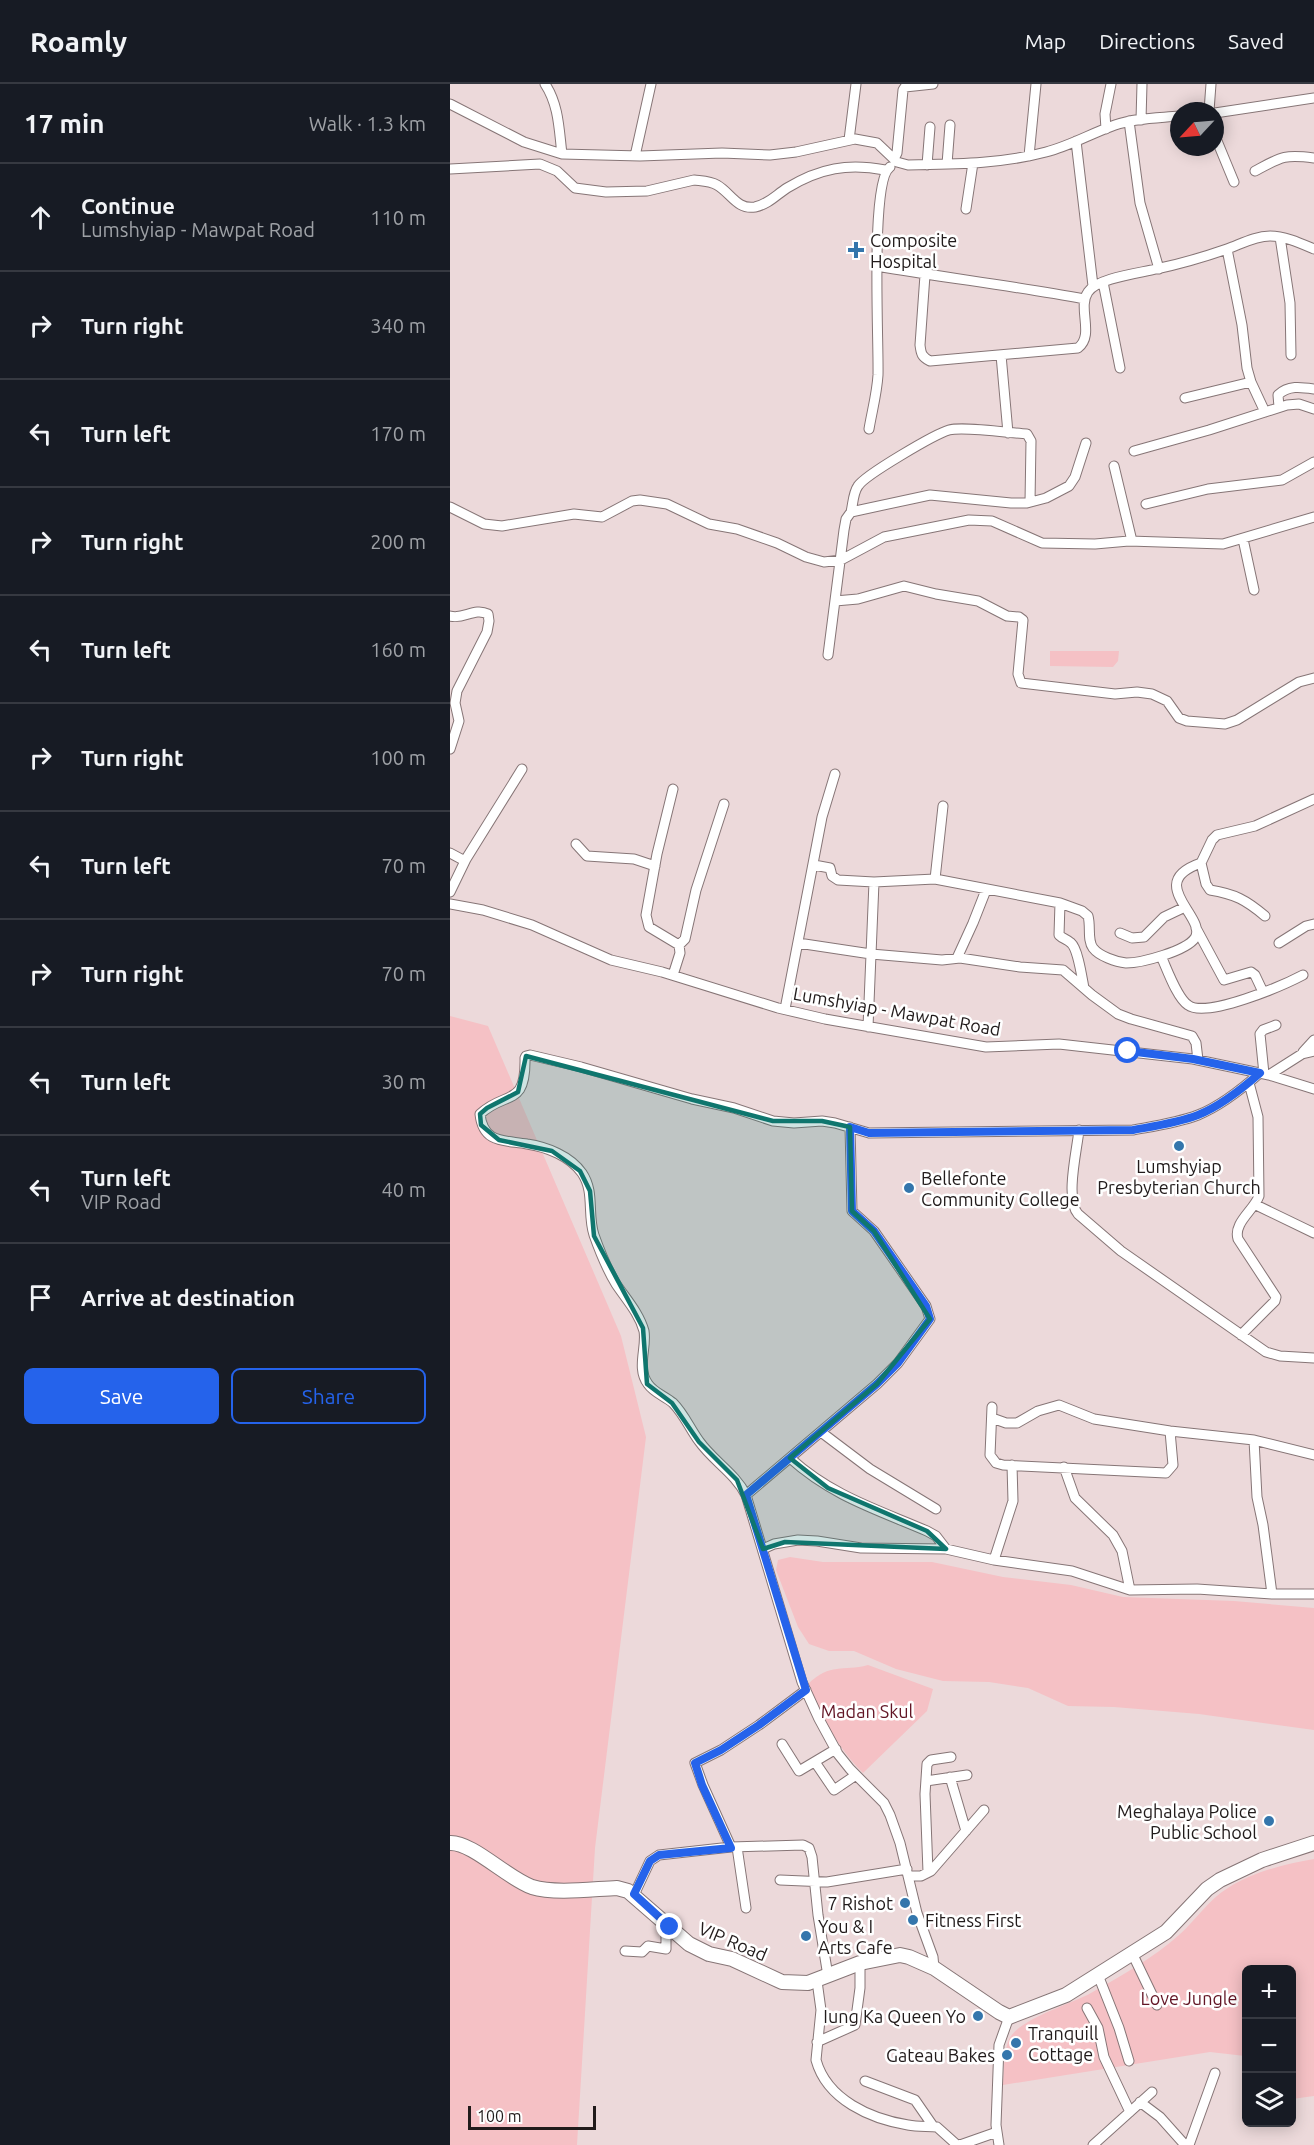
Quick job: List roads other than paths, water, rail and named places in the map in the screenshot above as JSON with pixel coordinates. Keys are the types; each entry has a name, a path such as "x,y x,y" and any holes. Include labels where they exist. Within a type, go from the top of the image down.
{"street":[{"path":"544,84 553,98 557,111 562,154"},
{"path":"635,156 651,84"},
{"path":"849,140 856,84"},
{"path":"869,429 878,377 877,266 881,186 885,171 896,160 903,90 905,87 914,85 933,84"},
{"path":"1029,156 1036,84"},
{"path":"1106,129 1105,114 1111,84"},
{"path":"1141,120 1143,84"},
{"path":"1210,102 1211,84"},
{"path":"1224,112 1314,98"},
{"path":"450,104 524,142 562,154 635,156 722,153 785,154 849,140 877,143 896,160 909,165 973,163 1029,156 1129,122 1170,117"},
{"path":"1129,122 1140,203 1159,269"},
{"path":"947,164 950,125"},
{"path":"927,165 930,127"},
{"path":"1076,141 1093,286"},
{"path":"1223,156 1234,182"},
{"path":"1255,171 1283,156 1314,158"},
{"path":"966,209 973,163"},
{"path":"450,169 540,164 557,171 575,188 606,192 647,191 694,180 717,184 739,204 746,207 764,204 807,177 837,168 862,166 885,171"},
{"path":"925,275 920,345 921,354 930,361 1078,348 1083,345 1085,337 1084,299 1093,286 1227,249 1259,237 1280,237 1314,249"},
{"path":"1280,237 1290,303 1291,355"},
{"path":"1227,249 1251,382 1265,412"},
{"path":"877,266 1084,299"},
{"path":"1103,282 1120,368"},
{"path":"1001,356 1008,433"},
{"path":"1185,398 1251,382"},
{"path":"1279,407 1278,395 1284,390 1314,389"},
{"path":"1134,451 1279,407 1299,404 1314,409"},
{"path":"828,655 846,519 851,512 856,487 861,482 944,432 955,429 1027,434 1031,441 1030,502"},
{"path":"851,512 930,495 1011,503 1046,498 1069,486 1075,477 1086,443"},
{"path":"1146,504 1208,489 1282,480 1314,462"},
{"path":"1114,466 1132,541"},
{"path":"450,507 484,524 502,526 574,514 602,517 632,501 640,500 667,504 709,524 737,529 824,562 841,560 884,537 969,520 992,521 1042,543 1095,544 1132,541 1223,544 1314,516"},
{"path":"1244,539 1254,591"},
{"path":"834,601 858,599 904,586 978,601 1007,616 1019,617 1023,620 1018,674 1021,683 1115,694 1137,692 1152,694 1167,700 1179,718 1187,721 1225,724 1237,720 1299,682 1314,678"},
{"path":"450,616 459,618 482,611 488,614 489,621 487,632 455,698 459,721 450,749"},
{"path":"450,892 465,861 522,769"},
{"path":"785,1010 822,817 835,774"},
{"path":"673,789 655,866 646,920 655,932 679,945"},
{"path":"1265,916 1249,903 1232,894 1210,890 1206,884 1201,863 1212,840 1217,835 1255,826 1314,799"},
{"path":"679,945 685,939 696,890 724,804"},
{"path":"935,879 944,806"},
{"path":"576,844 587,856 634,859 655,866"},
{"path":"450,853 465,861"},
{"path":"1201,863 1184,871 1178,879 1179,894 1185,907 1224,980 1251,972 1255,975 1263,992"},
{"path":"813,865 830,868 832,876 838,880 874,882 935,879 1060,903 1082,911 1088,916 1091,945 1098,953 1125,963 1161,956 1187,945 1197,934 1196,927"},
{"path":"868,1027 874,882"},
{"path":"957,958 974,923 986,890"},
{"path":"1060,903 1059,935 1070,941 1075,948 1084,988"},
{"name":"Lumshyiap - Mawpat Road","path":"450,904 483,910 532,926 611,960 673,975 785,1010 986,1047 1059,1044 1198,1060 1264,1074 1314,1089"},
{"path":"1120,933 1132,938 1144,937 1164,917 1185,907"},
{"path":"1279,943 1306,926 1314,924"},
{"path":"798,943 871,954 942,960 957,958 1020,967 1063,970 1108,1007 1131,1019 1192,1036 1196,1043 1198,1060"},
{"path":"673,975 680,953 679,945"},
{"path":"1161,956 1181,997 1191,1008 1212,1008 1275,989 1303,975"},
{"path":"1264,1074 1260,1034 1263,1030 1276,1025"},
{"path":"1302,1054 1314,1040"},
{"path":"934,1968 900,1843 885,1803 856,1775 836,1749 806,1690 746,1495 737,1480 699,1442 678,1409 647,1384 643,1369 643,1328 637,1314 610,1274 594,1236 590,1221 590,1191 580,1171 552,1150 499,1140 487,1133 481,1125 480,1114 519,1092 524,1079 525,1058 530,1055 692,1099 734,1108 773,1121 794,1123 822,1121 859,1131 880,1133 1133,1130 1199,1114 1264,1074 1302,1054 1314,1051"},
{"path":"1241,1335 1275,1301 1276,1297 1236,1233 1256,1205 1259,1196 1258,1117 1249,1083"},
{"path":"746,1495 870,1390 898,1363 930,1319 926,1306 874,1231 852,1211 850,1127"},
{"path":"1079,1130 1072,1197 1074,1209 1120,1251 1241,1335 1273,1354 1314,1358"},
{"path":"1256,1205 1314,1233"},
{"path":"992,1418 1006,1423 1017,1423 1038,1411 1059,1405 1094,1419 1170,1431 1254,1440 1314,1455"},
{"path":"992,1407 990,1455 996,1463 1166,1473 1173,1465 1170,1431"},
{"path":"821,1432 870,1468 936,1509"},
{"path":"1254,1440 1257,1497 1272,1594"},
{"path":"790,1458 828,1488 846,1498 927,1531 936,1536 946,1549"},
{"path":"994,1560 1013,1501 1012,1465"},
{"path":"1064,1467 1075,1498 1113,1535 1122,1551 1130,1590"},
{"path":"763,1549 774,1544 798,1540 861,1548 946,1549 994,1560 1072,1571 1130,1590 1197,1589 1314,1594"},
{"path":"746,1908 734,1847 702,1785 695,1763 721,1750 806,1690"},
{"path":"782,1744 799,1771 836,1749"},
{"path":"928,1872 926,1781 928,1761 951,1757"},
{"path":"815,1762 834,1790 856,1775"},
{"path":"926,1781 967,1775"},
{"path":"950,1777 966,1831"},
{"path":"780,1880 815,1883 907,1872 921,1876 928,1872 984,1810"},
{"path":"450,1843 463,1846 519,1882 535,1888 617,1888 634,1894 654,1857 734,1847 803,1845 809,1848 815,1883 823,1978 816,2060 835,2092 849,2104 896,2122 942,2129 956,2144 960,2145 997,2132"},
{"path":"999,2145 997,2132 999,2045 1010,2017 1066,1995 1166,1932 1207,1889 1220,1880 1262,1860 1314,1844"},
{"name":"VIP Road","path":"634,1894 689,1944 699,1950 732,1959 782,1982 800,1984 823,1978 860,1963 900,1955 934,1968 1010,2017"},
{"path":"625,1951 642,1952 648,1946 666,1949 666,1936 670,1927"},
{"path":"1132,1953 1157,2005"},
{"path":"817,2042 855,2025 860,1989 860,1963"},
{"path":"1098,1975 1129,2061"},
{"path":"1088,2008 1098,2028 1104,2057 1130,2112"},
{"path":"1189,2145 1215,2073"},
{"path":"865,2080 915,2100 933,2126"},
{"path":"1094,2145 1152,2092"},
{"path":"1140,2102 1160,2117 1185,2145"}],"place":[{"name":"Composite Hospital","path":"856,250"},
{"name":"Lumshyiap Presbyterian Church","path":"1179,1146"},
{"name":"Bellefonte Community College","path":"909,1188"},
{"name":"Meghalaya Police Public School","path":"1269,1821"},
{"name":"7 Rishot","path":"905,1903"},
{"name":"Fitness First","path":"913,1920"},
{"name":"You & I Arts Cafe","path":"806,1936"},
{"name":"Iung Ka Queen Yo","path":"978,2016"},
{"name":"Tranquill Cottage","path":"1016,2043"},
{"name":"Gateau Bakes","path":"1007,2055"}],"park label":[{"name":"Madan Skul","path":"867,1711"},
{"name":"Love Jungle","path":"1189,1998"}]}
